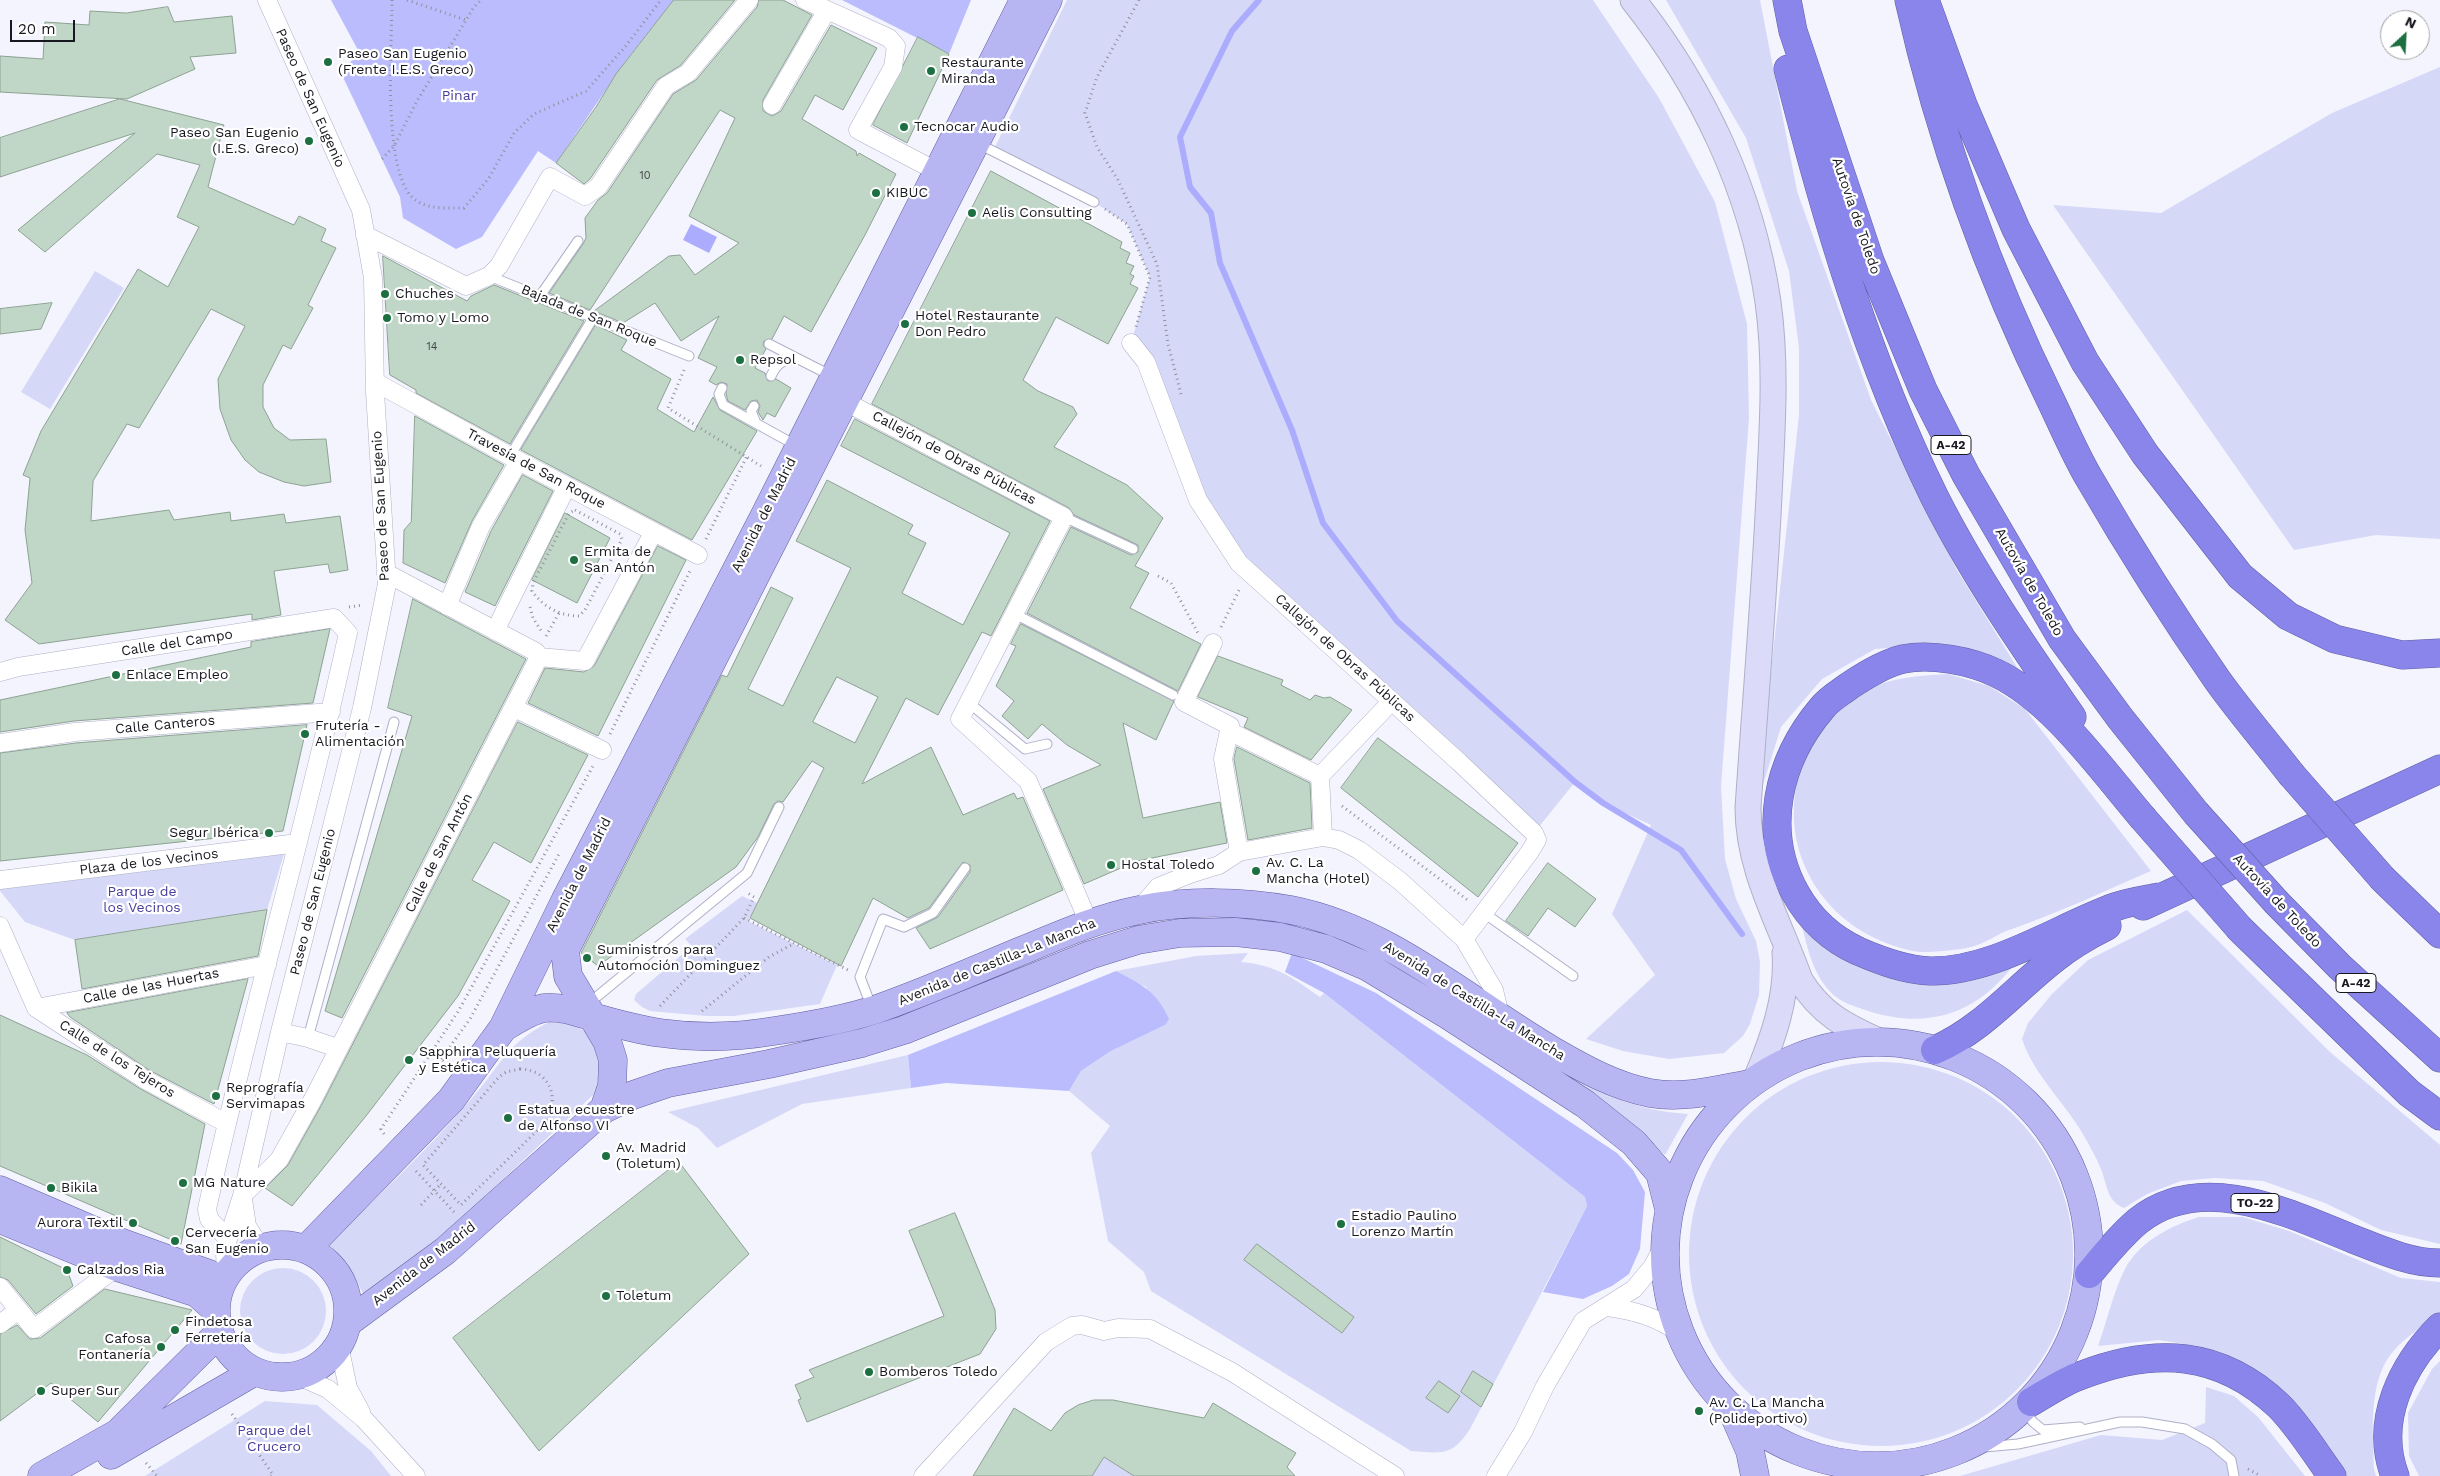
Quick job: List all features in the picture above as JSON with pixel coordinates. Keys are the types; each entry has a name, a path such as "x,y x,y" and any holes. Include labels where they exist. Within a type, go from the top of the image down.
{"highway":[{"name":"Autovía de Toledo","path":"1787,0 1793,31 1870,262 1923,390 1966,474 2062,639 2120,718 2196,813 2277,903 2340,967 2440,1058"},
{"path":"1909,0 1921,54 1959,180 1991,268 2032,362 2088,476 2146,573 2219,682 2291,774 2383,879 2440,934"},
{"path":"1926,0 1963,105 2016,229 2085,362 2145,454 2240,576 2288,616 2335,639 2402,654 2440,653"},
{"path":"1793,31 1787,65 1819,193 1878,368 1936,498 2002,616 2142,816"},
{"path":"2159,897 2116,906 1976,964 1932,971 1907,969 1876,959 1846,945 1824,929 1803,906 1790,883 1778,849 1776,816 1781,781 1796,744 1823,706 1862,677 1903,659 1951,658 1996,673 2045,705 2240,929 2409,1093 2440,1116"},
{"path":"1935,1050 1956,1041 1986,1020 2055,958 2091,934 2159,897 2440,769"},
{"path":"2410,783 2440,773"},
{"name":"TO-22","path":"2089,1274 2118,1239 2139,1220 2178,1200 2208,1198 2246,1201 2297,1217 2408,1259 2440,1264"},
{"path":"2395,1476 2389,1448 2390,1418 2397,1387 2409,1362 2440,1326"},
{"path":"2027,1405 2080,1375 2108,1367 2153,1356 2200,1361 2243,1378 2280,1407 2332,1476"}],"main road":[{"name":"Avenida de Madrid","path":"306,1250 451,1100 503,1028 569,893 799,447 1024,0"},
{"name":"Avenida de Madrid","path":"343,1334 445,1251 604,1109 612,1086 613,1060 607,1041 568,976 566,950 1048,0"},
{"path":"1633,0 1682,68 1708,114 1742,197 1752,230 1768,302 1773,383 1772,438 1748,830 1756,869 1800,980 1809,995 1829,1015 1844,1025 1881,1042"},
{"name":"Avenida de Castilla-La Mancha","path":"588,1012 659,1033 713,1036 768,1032 825,1022 873,1010 1089,923 1140,910 1217,904 1289,910 1321,917 1383,945 1417,964 1501,1020 1588,1071 1615,1083 1652,1094 1687,1095 1753,1082"},
{"name":"Avenida de Castilla-La Mancha","path":"604,1109 633,1095 668,1083 768,1064 862,1043 904,1030 1090,955 1138,940 1180,933 1234,932 1280,936 1326,949 1368,967 1448,1015 1584,1104 1634,1143 1660,1173 1669,1209"},
{"path":"1753,1082 1770,1048 1786,978 1784,936"},
{"name":"Avenida de Madrid","path":"503,1028 520,1016 542,1009 562,1008 588,1012"},
{"path":"1881,1042 1935,1050 1974,1066 2010,1088 2040,1118 2064,1153 2080,1191 2089,1233 2089,1274 2083,1310 2071,1343 2054,1374 2027,1405 1973,1448 1879,1471 1830,1462 1777,1441 1731,1408 1711,1386 1693,1360 1680,1333 1670,1304 1665,1274 1665,1243 1669,1209 1680,1173 1698,1139 1721,1110 1753,1082 1779,1066 1812,1052 1855,1043 1881,1042"},
{"path":"0,1190 124,1244 225,1277"},
{"path":"0,1219 117,1267 197,1293 217,1321 228,1350 254,1372 268,1376 298,1376 314,1370 329,1359 343,1334 348,1300 340,1279 326,1261 306,1250 276,1245 261,1248 235,1264 225,1277 217,1321 118,1433 42,1476"},
{"path":"77,1476 254,1372"},
{"path":"1731,1408 1750,1451 1755,1476"}],"street":[{"name":"Paseo de San Eugenio","path":"225,1277 225,1252 228,1239 242,1196 280,1032 362,708 387,584 375,382 373,278 361,210 267,0"},
{"path":"365,235 466,286 489,276 499,266 550,177 585,196 598,187 666,86 688,73 749,0"},
{"path":"805,0 889,38 896,46 893,67 858,130 938,172"},
{"path":"772,105 827,10"},
{"name":"Callejón de Obras Públicas","path":"1131,343 1146,362 1198,500 1239,563 1392,701 1534,833 1537,840 1464,940"},
{"name":"Travesía de San Roque","path":"375,382 515,459 698,555"},
{"name":"Callejón de Obras Públicas","path":"844,401 1064,517"},
{"path":"447,606 481,526 515,459"},
{"path":"495,630 567,486"},
{"path":"1064,517 960,719 1028,780 1089,923"},
{"path":"386,573 536,652 539,657 586,661 654,533"},
{"name":"Calle del Campo","path":"0,672 18,667 334,618 348,633"},
{"name":"Paseo de San Eugenio","path":"228,1239 208,1219 207,1209 226,1123 331,712 348,633"},
{"path":"1208,642 1184,702 1230,726 1223,759 1239,852"},
{"name":"Calle de San Antón","path":"242,1196 279,1160 539,657"},
{"path":"1323,837 1321,783 1392,701"},
{"path":"514,708 602,750"},
{"name":"Calle Canteros","path":"0,743 75,732 331,712"},
{"path":"1229,731 1321,783"},
{"path":"1140,910 1158,887 1219,865 1239,852 1323,837 1339,840 1359,850 1400,881 1464,940 1494,990 1501,1020"},
{"name":"Plaza de los Vecinos","path":"0,880 298,843"},
{"path":"0,926 36,1008"},
{"name":"Calle de las Huertas","path":"36,1008 267,965"},
{"name":"Calle de los Tejeros","path":"36,1008 144,1079 226,1123"},
{"path":"280,1032 308,1038 337,1048"},
{"name":"Paseo de San Eugenio","path":"242,1196 247,1226 261,1248"},
{"path":"1496,1476 1523,1432 1545,1386 1583,1321 1608,1307 1634,1288 1653,1266 1665,1243"},
{"path":"0,1287 17,1311 34,1329 117,1267"},
{"path":"1608,1307 1637,1311 1659,1319 1680,1333"},
{"path":"0,1324 17,1311"},
{"path":"923,1476 1046,1342 1072,1326 1082,1325 1104,1331 1118,1328 1150,1330 1232,1372 1392,1475"},
{"path":"343,1334 348,1388 364,1419"},
{"path":"298,1376 328,1389 364,1419 416,1476"}],"lane":[{"path":"977,143 1094,202"},
{"path":"540,296 578,241"},
{"name":"Bajada de San Roque","path":"489,276 690,356"},
{"path":"515,459 593,318"},
{"path":"769,344 822,371 829,372 837,369"},
{"path":"771,376 776,366 785,359 798,358"},
{"path":"722,388 719,394 723,405 799,447"},
{"path":"754,406 751,411 756,422"},
{"name":"Callejón de Obras Públicas","path":"1064,517 1133,549"},
{"path":"1013,613 1173,695"},
{"path":"968,702 1025,749 1047,744"},
{"path":"308,1038 394,722"},
{"path":"588,1012 747,873 779,807"},
{"path":"873,1010 860,977 882,919 904,927 933,913 965,868"},
{"path":"1484,913 1573,976"},
{"path":"2027,1405 2033,1422 2044,1430 2142,1422 2185,1429 2212,1444 2232,1460 2234,1476"},
{"path":"1973,1448 2018,1444 2105,1425"}],"path":[{"path":"392,0 394,146 401,181 413,198 434,207 464,208 489,178 514,133 534,114 586,91 661,0"},
{"path":"407,0 466,20"},
{"path":"382,159 394,146 466,20 481,0"},
{"path":"1139,0 1097,77 1086,113 1097,147 1118,180 1157,264 1168,344 1182,398"},
{"path":"1094,202 1127,224 1150,277 1131,343"},
{"path":"386,1140 382,1129 459,1010 602,750 747,456 668,408 690,356"},
{"path":"532,591 539,601 559,612 565,616 579,616 585,610 622,539 620,534 574,510 569,513 533,583 529,605 533,618 546,636 559,612"},
{"path":"1158,576 1171,583 1208,642 1249,571"},
{"path":"1321,783 1484,913"},
{"path":"669,1007 660,1006 744,918 754,897 735,884"},
{"path":"744,918 860,977"},
{"path":"702,1011 768,957 794,944"},
{"path":"694,1010 710,1012"},
{"path":"432,1050 447,1064 443,1071"},
{"path":"461,1205 423,1165 499,1077 506,1072 526,1069 537,1073 548,1081 552,1090 552,1102 544,1124"},
{"path":"415,1170 459,1218"},
{"path":"421,1205 440,1185"},
{"path":"231,1413 273,1475 271,1476"},
{"path":"146,1463 157,1476"}],"green space":[{"name":"Pinar","path":"331,0 674,0 625,62 556,163 538,151 482,237 456,249 403,218 400,197 341,73 359,52"},
{"path":"842,0 971,0 949,54"},
{"path":"1067,0 1593,0 1659,98 1715,202 1747,324 1749,418 1721,786 1725,859 1736,899 1756,941 1760,962 1759,995 1750,1024 1743,1036 1724,1053 1669,1059 1623,1051 1586,1039 1655,975 1612,914 1651,825 1603,803 1575,782 1534,833 1239,563 1198,500 1131,343 1150,277 1127,224 1094,202 993,151"},
{"path":"1666,0 1760,0 1797,191 1871,400 1957,570 2020,672 1929,645 1875,649 1822,679 1781,727 1762,788 1768,699 1799,415 1799,348 1789,271 1746,138"},
{"path":"2440,67 2440,539 2376,535 2294,550 2053,205 2161,213 2332,113"},
{"path":"95,271 124,288 50,409 21,392"},
{"path":"1948,674 1989,686 2025,709 2151,871 1981,943 1961,949 1921,952 1904,949 1872,937 1841,916 1822,895 1808,872 1798,846 1794,820 1795,792 1803,765 1816,739 1826,725 1843,706 1857,695 1874,686 1895,680"},
{"name":"Parque de los Vecinos","path":"284,854 267,910 75,940 25,922 0,891 0,888"},
{"path":"742,896 757,903 748,921 837,965 820,1004 734,1016 706,1016 650,1011 634,1000 636,994 692,946 685,939"},
{"path":"2187,910 2330,1052 2440,1145 2440,1244 2381,1230 2325,1203 2263,1181 2215,1178 2181,1181 2147,1194 2124,1208 2113,1201 2103,1173 2088,1143 2072,1117 2035,1066 2022,1039 2028,1023 2052,994 2088,960"},
{"path":"1801,923 1851,959 2018,959 2004,977 1971,1004 1953,1012 1933,1017 1913,1019 1891,1017 1851,1005 1830,992 1813,964"},
{"name":"Estadio Paulino Lorenzo Martín","path":"1248,953 1241,962 1274,969 1292,978 1320,997 1324,993 1585,1197 1587,1206 1470,1429 1464,1438 1451,1449 1438,1452 1411,1451 1151,1291 1144,1272 1108,1241 1091,1153 1110,1126 1069,1091 1081,1071 1111,1051 1165,1025 1146,987 1116,971 1196,956"},
{"path":"1292,953 1376,993 1617,1153 1633,1170 1645,1192 1640,1249 1629,1274 1612,1286 1583,1299 1543,1292 1587,1206 1585,1197 1324,993 1285,972"},
{"path":"1116,971 1134,980 1154,995 1169,1019 1165,1025 1111,1051 1081,1071 1069,1091 946,1083 911,1088 908,1055"},
{"path":"549,1022 570,1024 587,1032 599,1050 602,1074 593,1095 449,1230 363,1294 349,1267 329,1245 438,1136 472,1098 505,1056 523,1038"},
{"path":"908,1055 911,1088 802,1104 717,1148 698,1128 668,1112"},
{"path":"1881,1062 1918,1066 1954,1077 1971,1085 2003,1106 2029,1132 2050,1164 2058,1181 2069,1217 2073,1254 2069,1291 2058,1327 2050,1344 2029,1376 2003,1402 1971,1423 1954,1431 1918,1442 1881,1446 1844,1442 1808,1431 1791,1423 1759,1402 1733,1376 1712,1344 1704,1327 1693,1291 1689,1254 1693,1217 1704,1181 1712,1164 1733,1132 1759,1106 1791,1085 1808,1077 1844,1066"},
{"path":"1576,1079 1617,1099 1658,1110 1688,1114 1665,1155 1638,1130 1573,1085"},
{"path":"2199,1217 2243,1217 2289,1231 2401,1278 2440,1282 2440,1312 2397,1347 2387,1359 2381,1373 2376,1389 2373,1421 2374,1469 2376,1476 2347,1476 2289,1397 2250,1366 2203,1347 2159,1340 2098,1346 2117,1287 2131,1259 2156,1236 2177,1225"},
{"path":"275,1268 291,1268 300,1271 314,1280 323,1294 326,1311 323,1328 314,1342 300,1351 291,1354 275,1354 259,1347 247,1335 240,1319 240,1303 247,1287 259,1275"},
{"path":"2440,1361 2440,1476 2419,1476 2409,1456 2408,1413 2432,1369"},
{"path":"2206,1387 2234,1396 2258,1417 2305,1476 1960,1476 2101,1435 2162,1440 2205,1423"},
{"name":"Parque del Crucero","path":"265,1401 317,1405 371,1451 391,1476 145,1476"},
{"path":"1104,1457 1134,1476 1092,1476"}],"shaded area":[{"path":"691,224 717,237 709,253 683,240"}],"building":[{"path":"674,0 735,0 681,65 657,80 590,179 584,184 556,163 596,107 616,74"},
{"path":"759,0 783,0 812,15 763,100 763,111 772,116 781,111 831,25 877,48 843,110 815,95 802,119 856,151 857,156 859,153 896,174 865,235 811,332 784,316 772,339 764,341 763,345 766,349 755,368 765,373 768,381 776,379 791,388 775,417 767,413 763,420 758,412 760,406 757,400 751,401 745,410 728,401 726,394 727,384 721,382 716,385 709,381 717,367 698,358 719,316 681,341 655,303 623,323 594,311 669,256 680,255 695,275 739,243 689,216 735,118 720,110 590,310 549,293 586,238 585,218 598,200 607,193 673,94 696,80 757,7"},
{"path":"168,7 174,22 232,16 236,53 190,57 195,69 127,99 0,92 0,56 43,59 45,22 89,25 90,11 126,13"},
{"path":"918,37 949,54 907,143 873,125"},
{"path":"120,99 224,125 208,187 294,225 299,216 326,229 321,241 336,248 308,305 313,308 291,349 283,345 263,385 263,407 274,428 290,440 326,439 331,482 304,486 284,482 259,472 245,460 231,440 220,409 218,379 245,326 211,309 139,428 127,424 93,481 91,521 169,510 174,520 230,512 231,521 284,514 286,523 340,516 348,570 330,573 328,564 274,571 281,615 252,620 252,614 39,644 5,620 32,583 25,530 30,478 23,475 41,431 138,269 168,287 199,227 177,217 200,165 157,154 45,252 18,230 135,133 0,177 0,138"},
{"path":"991,171 1122,242 1120,248 1130,253 1126,263 1134,266 1130,274 1134,276 1130,284 1138,288 1108,344 1056,317 1023,380 1038,391 1073,407 1077,414 1054,447 1127,485 1163,518 1135,566 1149,573 1130,608 1201,644 1178,691 1027,613 1071,527 1131,555 1138,552 1138,545 1074,515 1069,508 872,404"},
{"path":"383,256 467,301 471,296 494,285 584,321 510,444 416,393 416,390 390,375"},
{"path":"52,303 41,329 0,334 0,309"},
{"path":"596,325 627,340 621,350 671,379 657,409 694,432 713,397 720,410 757,431 692,540 521,450"},
{"path":"415,416 504,465 472,521 445,583 403,563 404,530 411,522"},
{"path":"855,419 1050,521 991,636 982,632 938,715 906,698 862,784 931,747 963,815 1014,793 1017,799 1023,797 1063,890 930,949 916,928 938,917 970,872 970,865 963,862 929,908 908,918 873,898 841,966 750,918 824,768 812,761 783,802 778,801 774,804 758,837 736,867 598,966 581,953 722,675 727,677 771,587 793,598 748,689 783,706 851,568 796,541 827,480 913,525 908,534 926,543 902,593 963,625 1010,533 841,446","holes":["837,677 878,697 855,743 813,722"]},
{"path":"523,475 553,491 495,606 465,592 491,531"},
{"name":"Ermita de San Antón","path":"565,513 610,538 577,603 532,580"},
{"path":"658,546 686,560 598,736 528,703 545,668 584,672 594,666"},
{"path":"413,599 526,659 342,1018 325,1011 412,716 388,708"},
{"path":"1021,624 1174,701 1156,740 1123,723 1143,818 1220,802 1227,843 1137,861 1084,884 1043,789 1101,765 1067,745 1042,724 1028,739 1002,716 1014,701 996,686 1016,646 1011,644"},
{"path":"330,629 313,703 74,721 0,732 0,700 251,647 251,642"},
{"path":"1218,656 1283,680 1281,685 1310,700 1315,695 1324,698 1330,697 1352,710 1311,760 1244,727 1248,718 1198,697"},
{"path":"518,722 588,755 531,863 494,842 472,880 510,901 458,996 366,1116 292,1206 265,1188 288,1165 321,1106"},
{"path":"307,725 283,831 0,861 0,753 76,743"},
{"path":"1378,738 1518,843 1478,897 1341,788"},
{"path":"1237,747 1310,783 1312,828 1248,840 1234,759"},
{"path":"1548,863 1596,899 1575,927 1548,908 1528,936 1506,921"},
{"path":"267,910 258,956 82,989 75,940"},
{"path":"248,979 214,1104 149,1070 70,1017 67,1013"},
{"path":"0,1015 87,1055 139,1088 205,1124 181,1244 0,1166"},
{"name":"Toletum","path":"679,1162 749,1254 539,1451 453,1338"},
{"path":"955,1213 995,1310 996,1329 980,1354 807,1422 798,1400 801,1399 795,1385 814,1377 809,1370 944,1316 909,1231"},
{"path":"0,1237 67,1270 73,1286 36,1314 8,1280 0,1277"},
{"path":"1257,1244 1354,1317 1342,1333 1244,1260"},
{"path":"105,1289 192,1310 98,1422 51,1383 0,1421 0,1334 17,1325 30,1339 40,1338"},
{"path":"1473,1371 1493,1384 1481,1407 1461,1392"},
{"path":"1439,1381 1460,1396 1448,1413 1426,1398"},
{"path":"1094,1400 1113,1400 1204,1418 1213,1403 1296,1453 1287,1467 1295,1476 1134,1476 1104,1457 1092,1476 973,1476 1014,1408 1051,1431 1065,1413 1078,1405"}],"waterway":[{"path":"1259,0 1232,31 1180,137 1190,187 1211,213 1220,263 1292,430 1323,523 1397,621 1575,782 1603,803 1681,850 1742,934"}],"place":[{"name":"Paseo San Eugenio (Frente I.E.S. Greco)","path":"328,62"},
{"name":"Restaurante Miranda","path":"931,71"},
{"name":"Tecnocar Audio","path":"904,127"},
{"name":"Paseo San Eugenio (I.E.S. Greco)","path":"309,141"},
{"name":"KIBUC","path":"876,193"},
{"name":"Aelis Consulting","path":"972,213"},
{"name":"Chuches","path":"385,294"},
{"name":"Tomo y Lomo","path":"387,318"},
{"name":"Hotel Restaurante Don Pedro","path":"905,324"},
{"name":"Repsol","path":"740,360"},
{"name":"Ermita de San Antón","path":"574,560"},
{"name":"Enlace Empleo","path":"116,675"},
{"name":"Frutería - Alimentación","path":"305,734"},
{"name":"Segur Ibérica","path":"269,833"},
{"name":"Hostal Toledo","path":"1111,865"},
{"name":"Av. C. La Mancha (Hotel)","path":"1256,871"},
{"name":"Suministros para Automoción Dominguez","path":"587,958"},
{"name":"Sapphira Peluquería y Estética","path":"409,1060"},
{"name":"Reprografía Servimapas","path":"216,1096"},
{"name":"Estatua ecuestre de Alfonso VI","path":"508,1118"},
{"name":"Av. Madrid (Toletum)","path":"606,1156"},
{"name":"MG Nature","path":"183,1183"},
{"name":"Bikila","path":"51,1188"},
{"name":"Aurora Textil","path":"133,1223"},
{"name":"Estadio Paulino Lorenzo Martín","path":"1341,1224"},
{"name":"Cervecería San Eugenio","path":"175,1241"},
{"name":"Calzados Ria","path":"67,1270"},
{"name":"Toletum","path":"606,1296"},
{"name":"Findetosa Ferretería","path":"175,1330"},
{"name":"Cafosa Fontanería","path":"161,1347"},
{"name":"Bomberos Toledo","path":"869,1372"},
{"name":"Super Sur","path":"41,1391"},
{"name":"Av. C. La Mancha (Polideportivo)","path":"1699,1411"}]}
